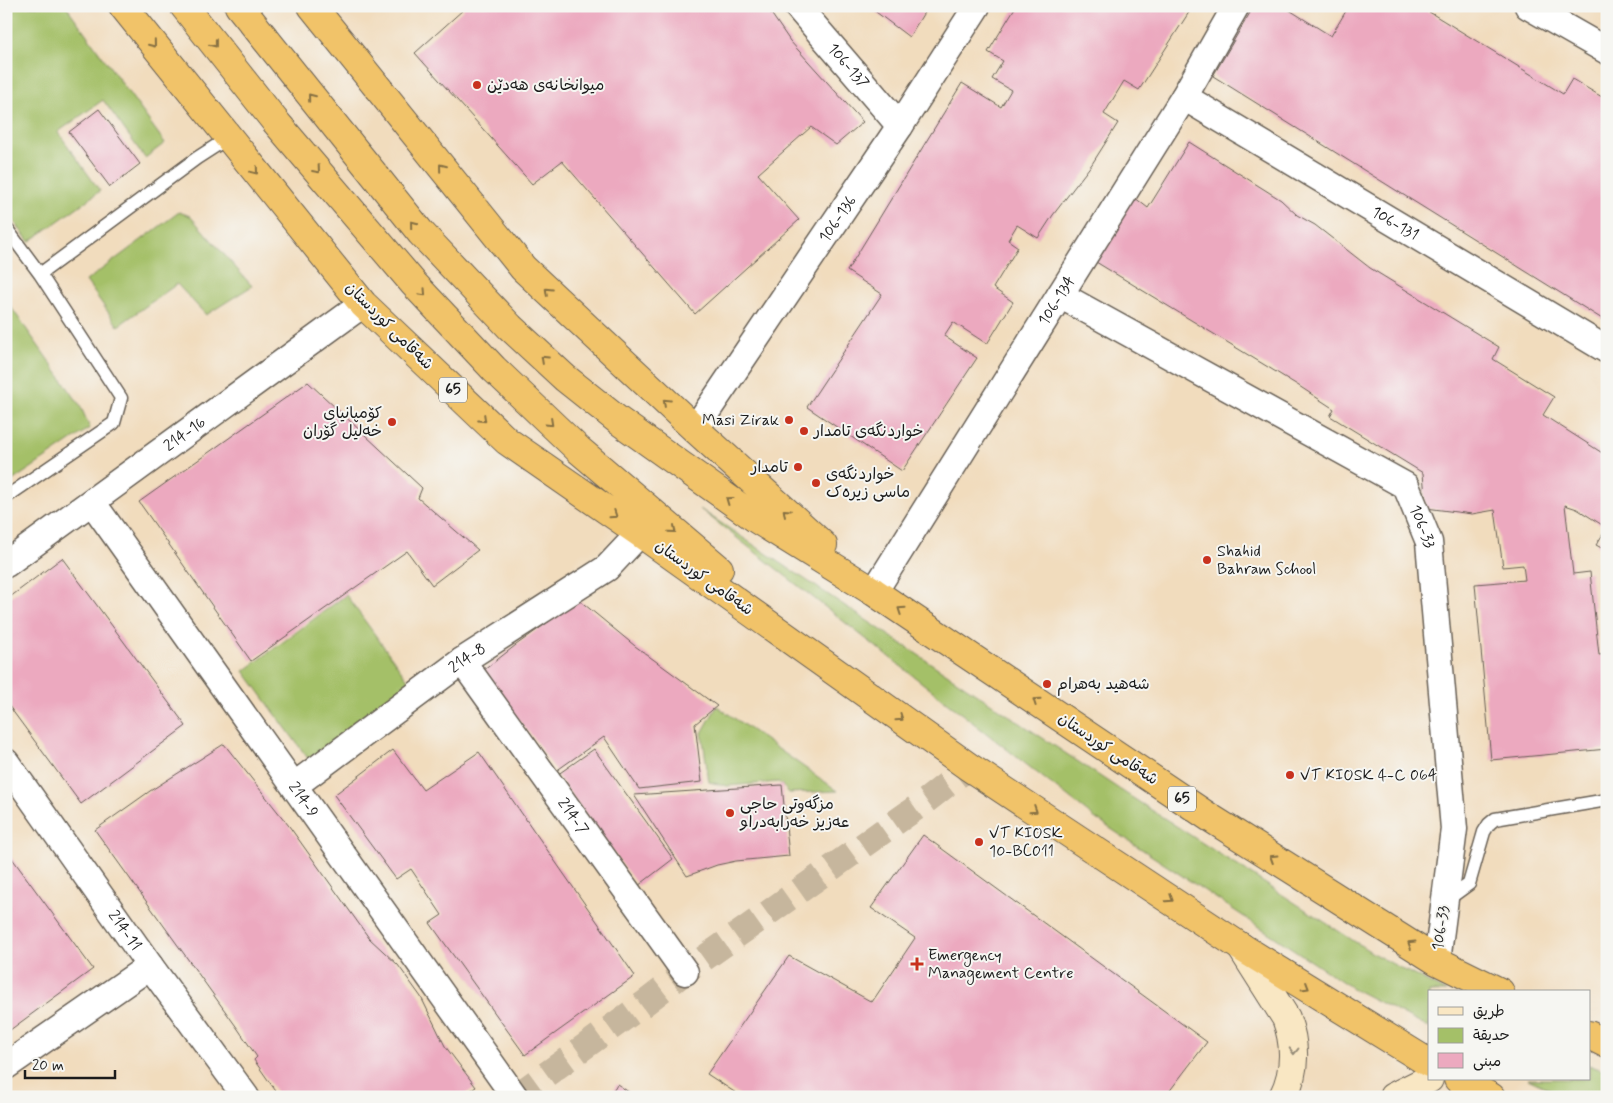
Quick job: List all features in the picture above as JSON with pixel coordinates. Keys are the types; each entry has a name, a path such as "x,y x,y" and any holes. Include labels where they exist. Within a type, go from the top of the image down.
{"highway":[{"name":"شەقامی کوردستان","path":"123,6 363,304 507,441 640,533 969,767 1241,947 1428,1062"},
{"name":"شەقامی کوردستان","path":"184,6 275,121 414,284 494,370 580,450 860,690"},
{"name":"شەقامی کوردستان","path":"239,6 421,233 494,310 565,378 619,421 758,520 874,592 1209,817 1437,961 1496,990"},
{"name":"شەقامی کوردستان","path":"312,6 523,268 695,429 874,592"},
{"path":"1590,1036 1607,1044"},
{"path":"1460,1080 1491,1097"}],"main road":[{"path":"1241,947 1286,1018 1294,1043 1291,1074 1283,1097"},
{"path":"1393,1097 1428,1080"}],"street":[{"name":"106-137","path":"797,6 900,126"},
{"name":"106-136","path":"695,429 900,126 978,6"},
{"name":"106-134","path":"874,592 1184,97 1236,6"},
{"path":"1528,6 1607,51"},
{"name":"106-131","path":"1184,97 1607,350"},
{"name":"106-33","path":"1060,295 1406,486 1429,542 1454,829 1437,961"},
{"name":"214-16","path":"6,564 363,304"},
{"name":"214-9","path":"92,502 515,1097"},
{"name":"214-8","path":"295,785 462,661 607,568 640,533"},
{"name":"214-7","path":"462,661 685,972"},
{"name":"214-11","path":"6,762 14,791 150,966 246,1097"},
{"path":"6,1066 150,966"}],"lane":[{"path":"40,274 197,158 228,138"},
{"path":"6,228 40,274 121,398 114,423 6,497"},
{"path":"1445,901 1469,884 1484,832 1495,819 1607,800"}],"green space":[{"path":"6,6 66,6 165,143 145,158 103,100 58,132 100,191 29,242 6,210"},
{"path":"179,212 190,216 252,286 206,315 177,284 118,326 86,281"},
{"path":"6,300 80,405 90,428 6,485"},
{"path":"700,509 1119,789 1374,954 1442,990 1428,990 1428,1027 1352,988 1096,819"},
{"path":"346,595 414,688 312,764 244,671"},
{"path":"717,706 838,791 789,793 779,782 727,786 709,782 702,733"},
{"path":"1590,1065 1607,1072 1607,1097 1566,1097 1530,1080 1590,1080"}],"building":[{"path":"462,6 766,6 790,41 863,122 836,145 811,127 758,174 799,220 695,314 562,161 532,184 415,53 464,9"},
{"path":"868,6 928,6 909,37"},
{"path":"1016,6 1193,6 1139,90 1124,81 1104,114 1118,123 1092,164 1038,238 1017,225 1008,240 1018,247 993,288 1013,302 987,344 953,322 944,336 977,358 902,471 807,407 882,294 847,271 962,83 1001,107 1011,90 992,79 1003,61 988,52"},
{"path":"1254,6 1283,6 1331,36 1349,6 1428,6 1426,10 1563,94 1572,79 1607,100 1607,322 1213,76"},
{"path":"99,109 140,164 110,187 69,132"},
{"path":"1189,142 1281,200 1297,215 1315,225 1370,268 1499,347 1493,359 1554,397 1543,415 1607,456 1607,528 1577,509 1565,505 1573,574 1590,572 1599,655 1607,654 1607,749 1491,760 1475,584 1525,580 1523,565 1503,567 1495,510 1472,514 1426,508 1423,473 1330,416 1334,409 1299,386 1096,262 1130,194 1148,208"},
{"path":"308,382 422,488 418,498 478,550 432,585 407,551 251,661 139,502"},
{"path":"1607,528 1607,551 1596,545"},
{"path":"62,558 186,726 81,804 6,702 6,600"},
{"path":"579,600 635,646 717,706 695,724 702,782 639,789 604,737 556,771 533,737 479,674"},
{"path":"224,744 289,826 369,938 398,965 421,997 445,1046 476,1087 461,1097 280,1097 254,1060 257,1057 238,1029 95,830 150,791"},
{"path":"594,749 673,859 638,886 557,775"},
{"path":"393,750 423,790 479,752 635,976 525,1055 430,923 442,915 411,869 396,879 334,795"},
{"path":"782,785 789,856 736,861 717,865 687,876 634,795"},
{"name":"Emergency Management Centre","path":"923,835 1207,1042 1165,1097 742,1097 707,1074 789,956 872,1002 915,938 871,908"},
{"path":"6,850 93,969 6,1033"},
{"path":"617,1084 636,1097 609,1097"}],"tunnel":[{"path":"515,1097 685,972 927,800 969,767"}],"place":[{"name":"میوانخانەی هەدێن","path":"477,85"},
{"name":"Masi Zirak","path":"789,420"},
{"name":"کۆمپانیای خەلیل گۆران","path":"392,422"},
{"name":"خواردنگەی تامدار","path":"804,431"},
{"name":"تامدار","path":"798,467"},
{"name":"خواردنگەی ماسی زیرەک","path":"816,483"},
{"name":"Shahid Bahram School","path":"1207,560"},
{"name":"شەهید بەهرام","path":"1047,684"},
{"name":"VT KIOSK 4-C 064","path":"1290,775"},
{"name":"مزگەوتی حاجی عەزیز خەرابەدراو","path":"730,813"},
{"name":"VT KIOSK 10-BC011","path":"979,842"},
{"name":"Emergency Management Centre","path":"917,964"}]}
